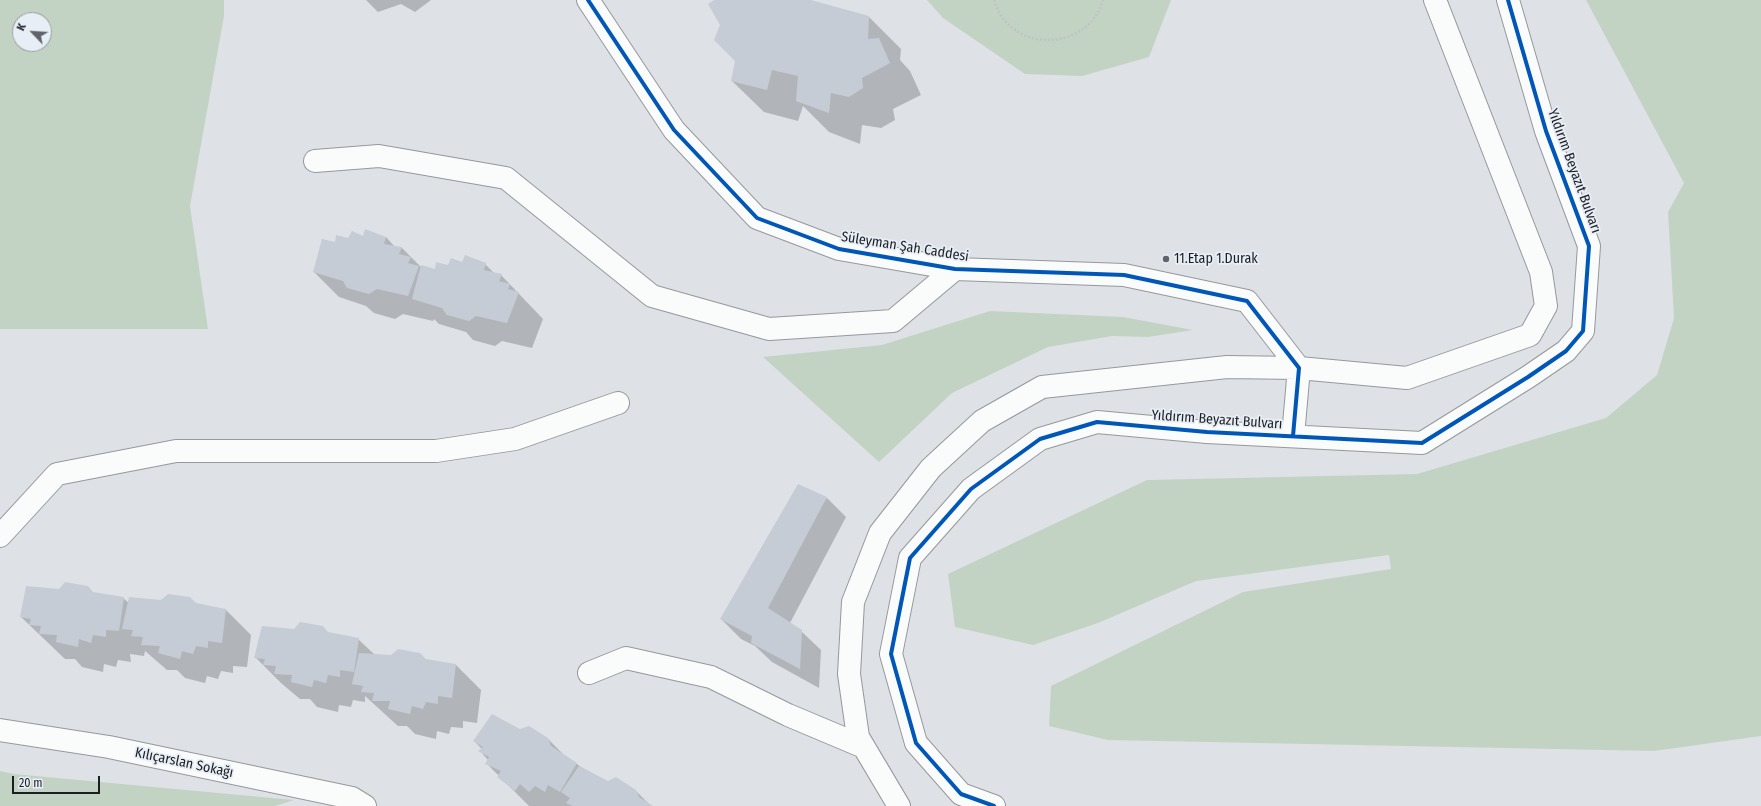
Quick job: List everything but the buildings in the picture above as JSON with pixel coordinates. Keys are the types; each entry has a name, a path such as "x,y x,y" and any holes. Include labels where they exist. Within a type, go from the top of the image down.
{"street":[{"name":"Süleyman Şah Caddesi","path":"588,0 674,130 757,218 839,249 955,268 1124,275 1247,301 1298,368"},
{"path":"900,806 858,737 849,674 853,602 880,533 931,468 982,421 1042,387 1227,367 1298,368 1407,378 1530,335 1546,306 1541,272 1435,0"},
{"name":"Yıldırım Beyazıt Bulvarı","path":"994,806 961,794 916,743 891,654 910,558 971,489 1040,439 1097,422 1207,432 1422,443 1566,351 1583,331 1589,246 1546,131 1508,0"},
{"path":"315,161 378,156 506,178 652,296 769,329 893,321 955,268"},
{"path":"1293,436 1298,368"},
{"path":"0,536 57,474 176,451 436,451 515,439 618,403"},
{"path":"589,673 626,658 711,677 788,715 864,747"},
{"name":"Kılıçarslan Sokağı","path":"0,730 109,747 352,798 365,806"}],"path":[{"path":"994,0 998,11 1010,27 1026,37 1046,41 1066,38 1083,29 1097,14 1103,0"}],"green space":[{"path":"0,0 224,0 224,16 190,206 208,329 0,329"},
{"path":"927,0 1171,0 1149,57 1082,76 1025,74 943,18"},
{"path":"1586,0 1761,0 1761,736 1654,751 1108,740 1049,726 1051,686 1243,592 1391,569 1389,555 1196,581 1098,623 1033,645 955,627 948,574 1147,480 1417,474 1606,418 1657,375 1674,318 1668,212 1684,183"},
{"path":"990,311 1123,317 1193,330 1148,337 1112,336 1048,347 952,393 879,462 763,357 882,345"},
{"path":"0,771 14,774 294,800 275,806 0,806"}],"cycle path":[{"path":"588,0 674,130 757,218 839,249 955,269 1124,275 1247,301 1299,368 1293,436"},
{"path":"994,806 961,794 916,743 891,654 910,558 971,489 1040,439 1097,422 1207,432 1422,443 1528,377 1566,351 1583,331 1589,246 1546,131 1508,0"}],"place":[{"name":"11.Etap 1.Durak","path":"1166,259"}]}
